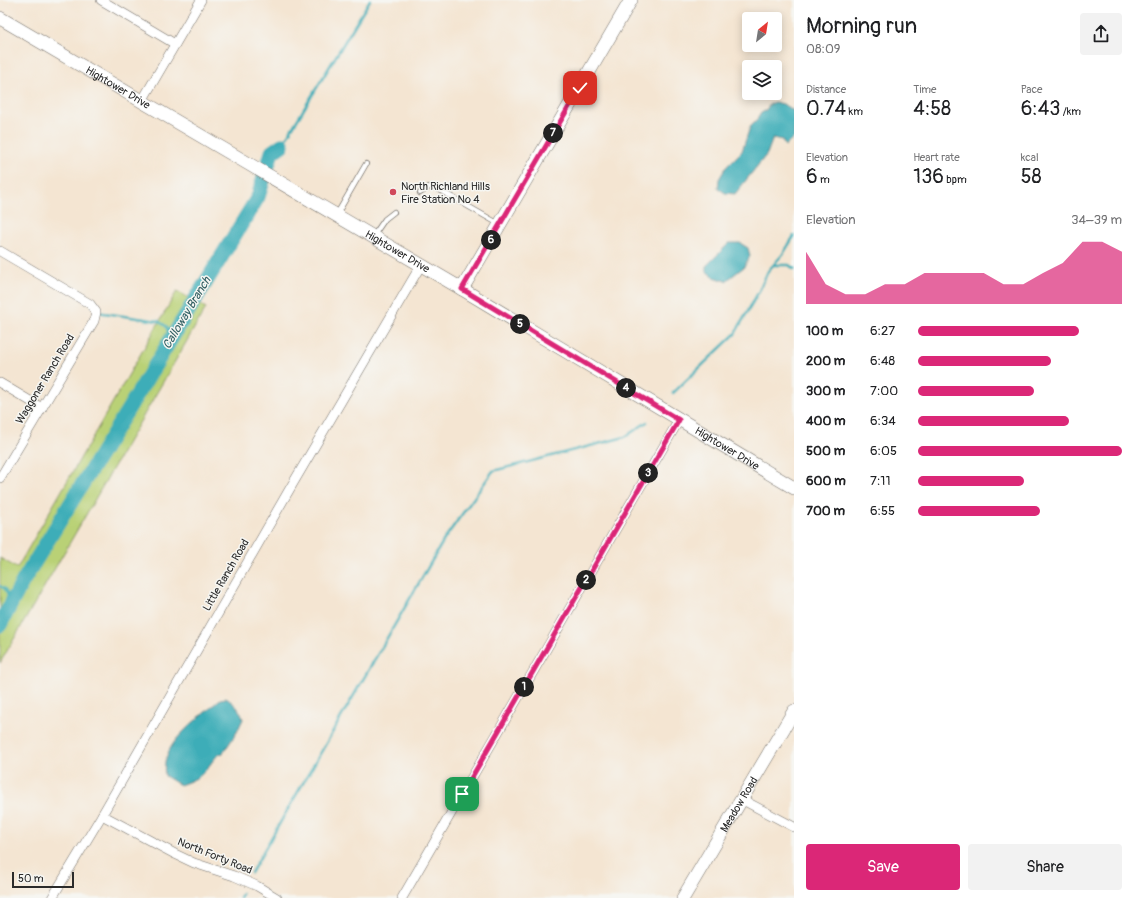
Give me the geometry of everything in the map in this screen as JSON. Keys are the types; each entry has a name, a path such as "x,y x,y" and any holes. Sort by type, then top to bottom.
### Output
{"street":[{"path":"101,0 175,44"},
{"path":"142,101 201,0"},
{"path":"462,289 631,0"},
{"name":"Hightower Drive","path":"0,18 462,289 794,488"},
{"name":"Waggoner Ranch Road","path":"0,251 90,304 96,312 94,321 0,478"},
{"name":"Little Ranch Road","path":"52,898 102,815 292,485 421,265"},
{"path":"0,383 42,408"},
{"path":"402,898 679,420"},
{"name":"Meadow Road","path":"683,898 794,711"},
{"path":"741,800 794,827"},
{"name":"North Forty Road","path":"102,815 175,854 194,863 234,876 257,886 277,898"}],"lane":[{"path":"336,215 366,164"},
{"path":"420,193 429,187 436,188 500,224"},
{"path":"373,237 385,219 394,212"}],"green space":[{"path":"177,291 206,308 0,663 0,558 17,568"}],"water":[{"path":"775,102 783,104 794,111 794,138 785,146 782,140 773,138 767,154 735,194 725,193 718,188 719,179 726,167 742,151 750,127 770,104"},
{"path":"729,243 740,243 748,248 750,256 744,267 726,281 714,277 706,271 706,266"},
{"path":"226,698 237,707 243,719 237,732 223,753 217,756 201,775 186,783 180,785 165,776 165,764 168,753 174,742 220,699"}],"waterway":[{"name":"Calloway Branch","path":"282,145 370,0"},
{"name":"Calloway Branch","path":"0,625 23,581 258,197 272,152 282,145"},
{"path":"673,393 735,334 759,291 768,271 783,254 794,236"},
{"path":"774,265 789,265 794,269"},
{"path":"97,312 158,321 166,326 169,334 159,359"},
{"path":"251,873 445,538 493,471 625,437 647,422"},
{"path":"0,586 5,589 11,603"},
{"path":"240,898 242,894"}],"place":[{"name":"North Richland Hills Fire Station No 4","path":"393,192"}],"route":[{"path":"462,794 679,420 462,289 580,88"}]}
